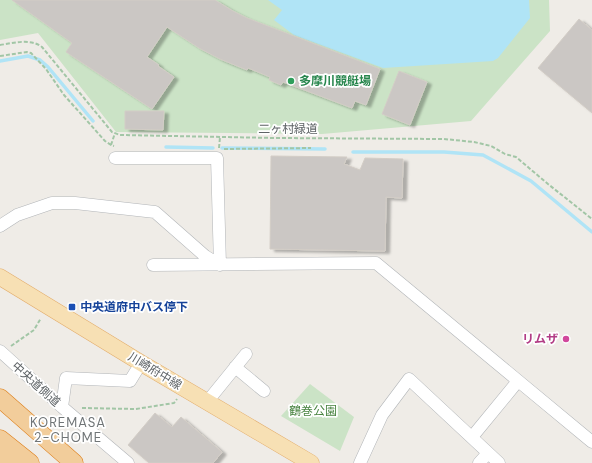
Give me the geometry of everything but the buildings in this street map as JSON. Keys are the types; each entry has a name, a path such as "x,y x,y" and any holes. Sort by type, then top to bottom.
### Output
{"highway":[{"path":"0,398 74,463"},
{"path":"0,413 61,463"},
{"path":"0,439 30,463"},
{"path":"0,456 9,463"}],"main road":[{"name":"川崎府中線","path":"0,277 141,363 311,463"}],"street":[{"path":"116,152 217,158 220,265"},
{"path":"0,226 17,215 52,203 75,203 155,212 205,256 220,265"},
{"path":"153,265 376,263 592,442"},
{"name":"中央道側道","path":"1,352 62,407 128,463"},
{"path":"207,402 246,354"},
{"path":"62,407 66,378 130,381 141,363"},
{"path":"235,367 264,391"},
{"path":"360,463 382,415 409,379 499,463"},
{"path":"472,437 518,381"},
{"path":"479,463 488,453"}],"path":[{"path":"0,45 28,42 37,43 42,47 112,132 115,133 111,145"},
{"path":"0,56 27,52 31,53 46,69 64,95 116,152"},
{"name":"二ヶ村緑道","path":"115,133 120,135 220,137 444,139 474,142 491,146 505,154 516,156 592,219"},
{"path":"219,149 311,148"},
{"path":"1,352 34,330 48,306"},
{"path":"62,407 136,409 174,403 186,389"}],"green space":[{"name":"多摩川競艇場","path":"0,0 549,0 550,31 471,121 322,134 116,132 38,33 0,40"},
{"name":"鶴巻公園","path":"310,384 354,417 340,451 281,416"}],"water":[{"path":"268,0 529,0 530,18 498,58 493,61 383,68 294,35 274,20 282,10"}],"waterway":[{"path":"0,61 28,56 40,60 48,67 93,121"},
{"path":"166,147 213,148"},
{"path":"222,148 325,149"},
{"path":"353,152 444,152 483,155 531,181 592,232"}],"place":[{"name":"多摩川競艇場","path":"291,81"},
{"name":"中央道府中バス停下","path":"72,307"},
{"name":"リムザ","path":"566,339"}],"district":[{"name":"KOREMASA 2-CHOME","path":"68,430"}]}
